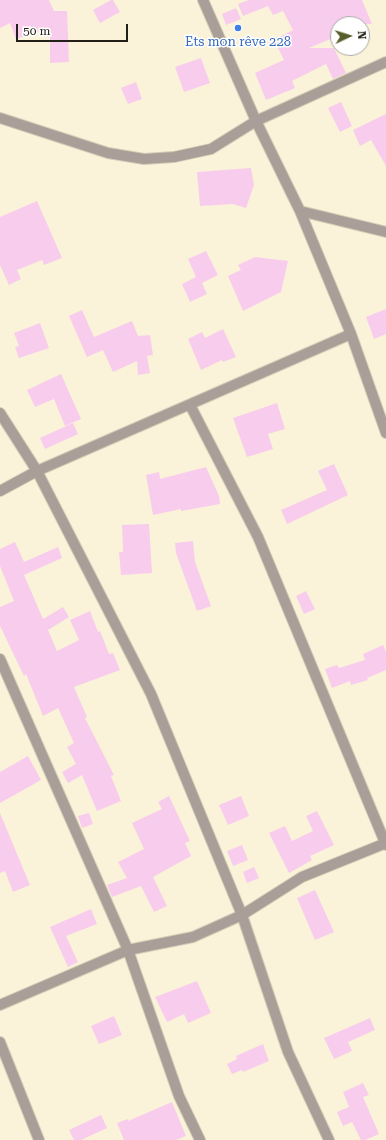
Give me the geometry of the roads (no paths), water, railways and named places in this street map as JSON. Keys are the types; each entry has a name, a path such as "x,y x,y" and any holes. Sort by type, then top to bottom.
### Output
{"street":[{"path":"203,0 256,121 300,212 351,334 386,433"},
{"path":"0,118 108,153 144,159 174,157 211,149 256,121 386,62"},
{"path":"300,212 386,232"},
{"path":"0,491 37,471 351,334"},
{"path":"0,1005 128,950 193,937 242,916 302,877 386,844 258,537 190,405"},
{"path":"0,413 37,471 150,694 242,916 288,1052 329,1140"},
{"path":"0,659 128,950 179,1096 200,1140"},
{"path":"0,1042 39,1140"}],"place":[{"name":"Ets mon rêve 228","path":"238,28"}]}
